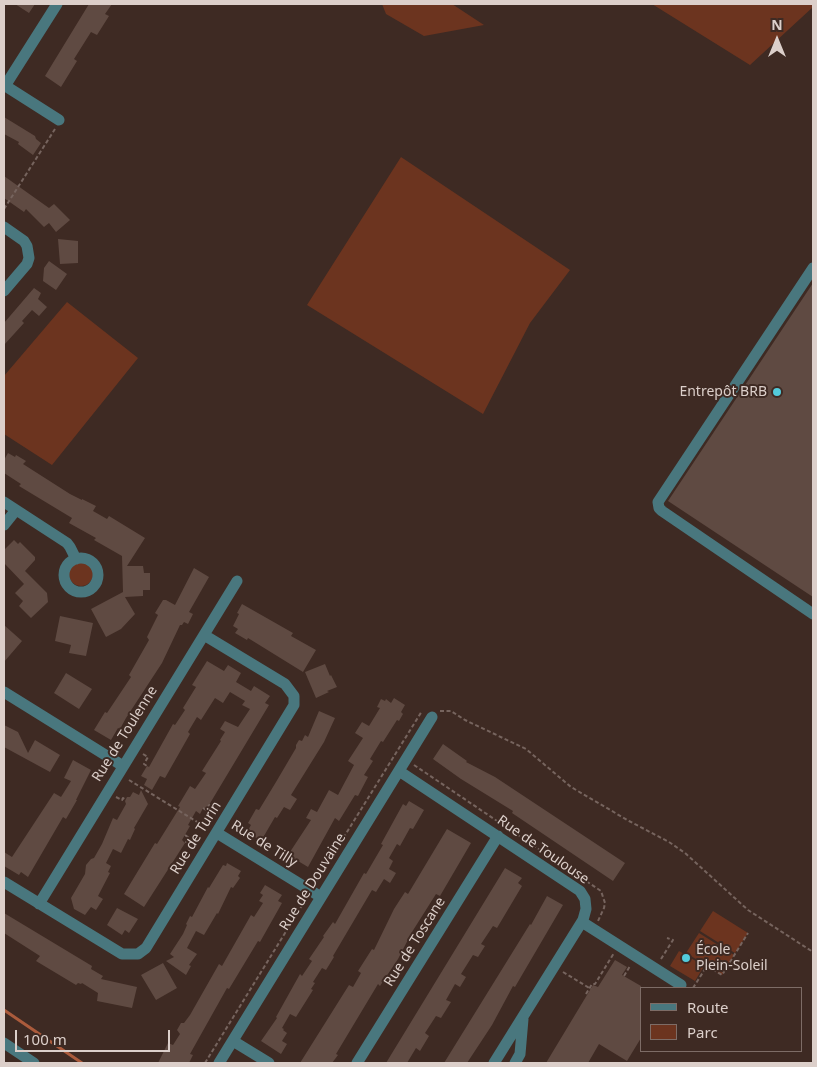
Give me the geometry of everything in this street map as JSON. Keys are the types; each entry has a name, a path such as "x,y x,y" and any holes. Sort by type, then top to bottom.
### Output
{"street":[{"path":"57,4 5,86 57,124"},
{"path":"4,227 24,241 29,258 27,264 4,291"},
{"path":"813,268 659,498 658,504 662,511 813,614"},
{"path":"4,502 67,543 76,559"},
{"path":"4,525 16,510"},
{"name":"Rue de Toulenne","path":"38,904 124,771 237,581"},
{"name":"Rue de Turin","path":"4,882 117,952 127,955 138,954 146,948 204,853 213,831 228,816 293,710 294,700 291,691 285,684 204,635"},
{"path":"4,692 124,771"},
{"name":"Rue de Douvaine","path":"219,1063 432,717"},
{"name":"Rue de Toulouse","path":"399,771 580,891 585,899 585,914 582,922 494,1063"},
{"name":"Rue de Tilly","path":"213,831 321,897"},
{"name":"Rue de Toscane","path":"357,1063 498,836"},
{"path":"582,922 650,964 654,969 681,984"},
{"path":"515,1063 520,1054 523,1017"},
{"path":"233,1041 269,1063"},
{"path":"4,1043 34,1063"}],"path":[{"path":"4,210 57,124"},
{"name":"Rue de Douvaine","path":"316,882 421,710"},
{"path":"432,717 438,711 450,710 465,720 526,749 571,786 629,821 669,842 748,910 813,952"},
{"path":"124,771 213,831"},
{"path":"203,808 206,810 210,804 228,816"},
{"path":"185,835 189,838 186,842 204,853"},
{"name":"Rue de Douvaine","path":"204,1063 306,899"},
{"path":"694,987 707,966 722,975 748,933"},
{"path":"654,969 672,940 668,938"},
{"path":"586,994 592,984 595,984 615,952"},
{"path":"624,976 632,962"},
{"path":"565,974 590,989"}],"green space":[{"path":"382,4 452,4 484,25 424,36 386,14"},
{"path":"652,4 813,4 813,7 750,65"},
{"path":"401,157 570,270 530,323 483,414 307,305"},
{"path":"67,302 138,358 52,465 4,434 4,376"},
{"path":"81,562 89,566 93,574 89,582 81,586 73,582 69,574 73,566"},
{"path":"713,911 748,933 735,953 700,931"},
{"path":"699,933 734,955 722,975 686,953"},
{"path":"679,951 704,966 695,981 670,966"}],"building":[{"path":"15,4 35,4 29,13"},
{"path":"89,4 112,4 105,14 109,16 97,35 91,32 74,59 77,61 61,87 45,76"},
{"path":"4,117 35,136 41,143 33,155 18,144 19,142 4,134"},
{"path":"4,176 49,208 54,204 70,220 56,232 49,223 44,227 26,209 24,212 4,198"},
{"path":"58,239 78,241 78,263 60,264"},
{"path":"49,261 67,274 56,290 43,281 44,268"},
{"name":"Entrepôt BRB","path":"813,283 813,597 668,501"},
{"path":"34,288 41,293 38,299 47,307 39,316 32,310 22,321 24,323 4,345 4,323"},
{"path":"8,453 26,461 23,464 70,494 96,506 93,511 107,519 109,516 145,538 127,566 143,566 144,573 150,573 150,590 143,590 143,596 125,597 135,614 121,629 106,637 91,609 123,592 122,556 94,540 96,538 69,523 72,518 19,486 21,484 4,473 4,460"},
{"path":"14,540 18,544 20,542 35,557 35,560 25,571 47,593 48,602 31,618 19,606 23,601 15,593 24,584 4,563 4,550"},
{"path":"194,568 209,577 189,612 193,614 188,624 184,622 180,625 162,663 111,740 94,730 131,677 129,675 149,640 147,637 158,615 155,613 163,600 175,605"},
{"path":"242,604 293,633 291,636 316,650 303,672 248,638 247,640 235,633 238,629 233,626"},
{"path":"60,616 93,623 86,656 69,653 71,645 55,641"},
{"path":"4,625 22,641 4,662"},
{"path":"207,661 224,671 228,665 241,673 236,682 251,691 254,686 270,696 265,703 269,705 206,810 203,808 200,814 196,811 182,840 185,843 144,907 124,894 155,843 157,844 180,807 178,806 190,786 195,789 206,773 202,771 221,741 225,732 220,729 225,721 238,727 250,709 242,705 245,701 230,692 223,703 215,698 201,720 197,717 188,732 190,734 165,778 160,776 152,790 144,785 147,779 141,776 147,766 149,767 173,724 175,725 185,710 183,708 196,687 192,685"},
{"path":"325,664 337,687 316,698 305,672"},
{"path":"66,673 92,689 79,709 54,693"},
{"path":"394,698 405,705 401,712 403,714 383,742 381,741 370,759 373,761 364,775 368,777 358,796 355,795 339,821 335,818 308,867 288,855 311,820 306,818 311,809 317,812 329,790 338,795 354,765 348,761 363,738 355,733 362,722 369,726 380,708 377,707 381,699 385,701 386,699 391,703"},
{"path":"319,711 335,718 324,742 291,795 297,799 290,810 284,807 277,818 275,817 261,841 247,832 251,825 248,823 256,809 259,810 299,740 302,741 305,735 308,737"},
{"path":"4,725 18,732 28,753 35,740 60,755 50,772 4,747"},
{"path":"443,744 466,762 495,777 625,863 613,881 512,813 513,811 461,779 433,759"},
{"path":"73,760 91,770 77,800 66,819 63,817 28,877 21,872 19,875 4,866 4,852 12,857 54,793 61,797 71,781 64,778"},
{"path":"141,790 148,804 134,828 130,840 128,839 121,853 113,849 106,863 111,866 108,872 110,873 98,896 103,899 96,910 91,907 85,915 74,909 71,898 85,874 86,865 94,858 102,844 113,818 117,820 126,804 127,797 130,797 133,792 139,795"},
{"path":"409,801 424,810 413,829 410,828 400,846 397,844 389,858 393,861 389,869 396,873 390,883 384,879 376,892 372,890 326,970 322,968 313,982 315,983 311,989 313,990 296,1017 290,1014 282,1028 287,1033 282,1041 287,1044 281,1054 261,1041 277,1018 300,974 302,976 312,961 309,959 323,936 333,922 335,924 364,873 366,874 403,804 406,806"},
{"path":"447,829 471,843 440,896 436,894 412,932 398,959 380,986 378,984 332,1063 300,1063 349,985 353,987 361,973 358,971 372,949 374,950 394,909 405,892 408,894"},
{"path":"227,863 241,871 238,876 240,878 233,888 231,887 218,914 204,935 196,931 187,948 197,954 189,965 191,966 186,975 166,961 174,957 170,954 183,934 190,916 192,917 208,887 223,865 226,866"},
{"path":"505,868 522,878 518,883 522,886 497,928 493,926 481,944 485,946 478,957 473,955 461,974 466,977 460,987 455,984 446,1000 451,1002 441,1018 436,1016 425,1033 429,1036 420,1051 416,1048 407,1063 386,1063"},
{"path":"265,885 282,895 278,901 282,903 260,942 258,941 229,989 227,988 190,1054 193,1055 189,1063 158,1063 168,1043 173,1045 180,1034 177,1030 181,1023 184,1023 190,1015 219,964 222,966 251,915 254,917 263,903 259,901 263,895 260,893"},
{"path":"547,896 563,905 515,987 513,986 492,1025 467,1063 444,1063 531,925"},
{"path":"117,908 138,919 129,933 125,930 122,935 107,925"},
{"path":"4,913 92,966 91,969 103,976 101,979 137,987 132,1008 97,1001 98,993 82,983 76,985 36,961 40,956 4,933"},
{"path":"615,960 627,967 622,975 641,986 640,1040 627,1061 599,1044 588,1063 546,1063 593,985 598,987"},
{"path":"163,963 177,988 156,1000 141,975"}],"waterway":[{"path":"4,1010 82,1063"}],"place":[{"name":"Entrepôt BRB","path":"777,392"},
{"name":"École Plein-Soleil","path":"686,958"}]}
